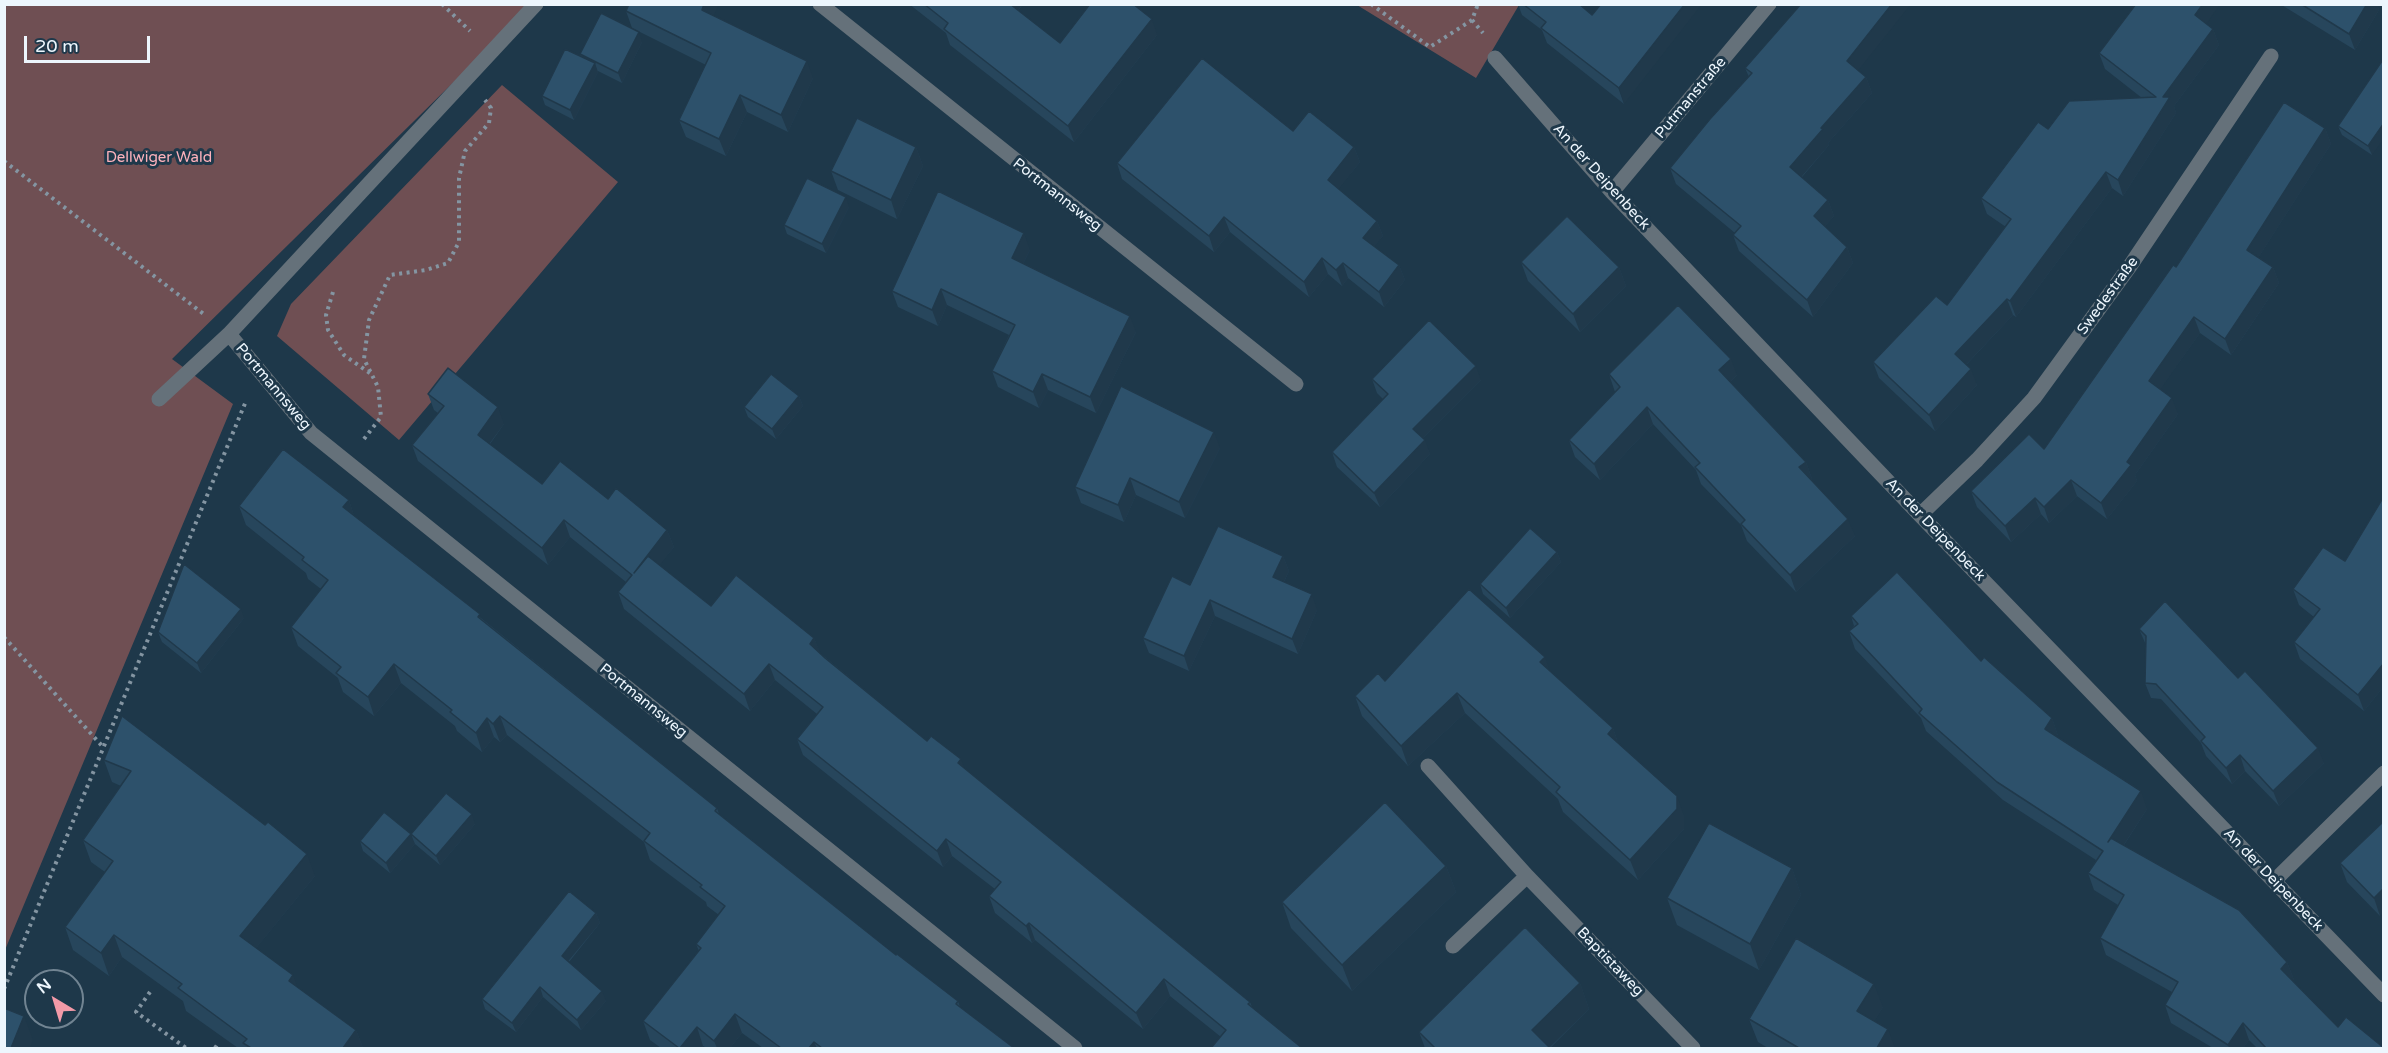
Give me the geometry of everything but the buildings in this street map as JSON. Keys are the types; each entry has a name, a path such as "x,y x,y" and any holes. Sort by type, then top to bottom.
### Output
{"street":[{"name":"Portmannsweg","path":"159,399 229,334 536,4"},
{"name":"Portmannsweg","path":"820,4 1296,384"},
{"name":"Putmanstraße","path":"1612,192 1768,4"},
{"name":"Swedestraße","path":"1920,515 1977,460 2034,398 2130,266 2271,56"},
{"name":"An der Deipenbeck","path":"1495,58 1612,192 1920,515 2384,995"},
{"name":"Portmannsweg","path":"229,334 311,433 1075,1048"},
{"name":"Baptistaweg","path":"1428,766 1527,876 1693,1048"},
{"path":"2274,881 2384,773"},
{"path":"1453,946 1527,876"}],"path":[{"path":"442,4 493,52"},
{"path":"1371,4 1430,46 1472,20 1478,4"},
{"path":"346,461 381,417 378,387 364,359 369,320 390,275 426,270 448,263 459,242 459,178 465,151 489,123 491,108 465,81"},
{"path":"4,161 229,334"},
{"path":"333,292 326,315 328,330 344,355 372,374"},
{"path":"4,988 211,491 242,409 261,373"},
{"path":"4,637 103,747"},
{"path":"150,992 136,1012 186,1048"}],"green space":[{"name":"Dellwiger Wald","path":"5,5 532,5 172,359 233,404 5,950"},
{"path":"1357,5 1519,5 1476,78"},
{"path":"502,85 618,182 399,440 277,336 291,304"}]}
